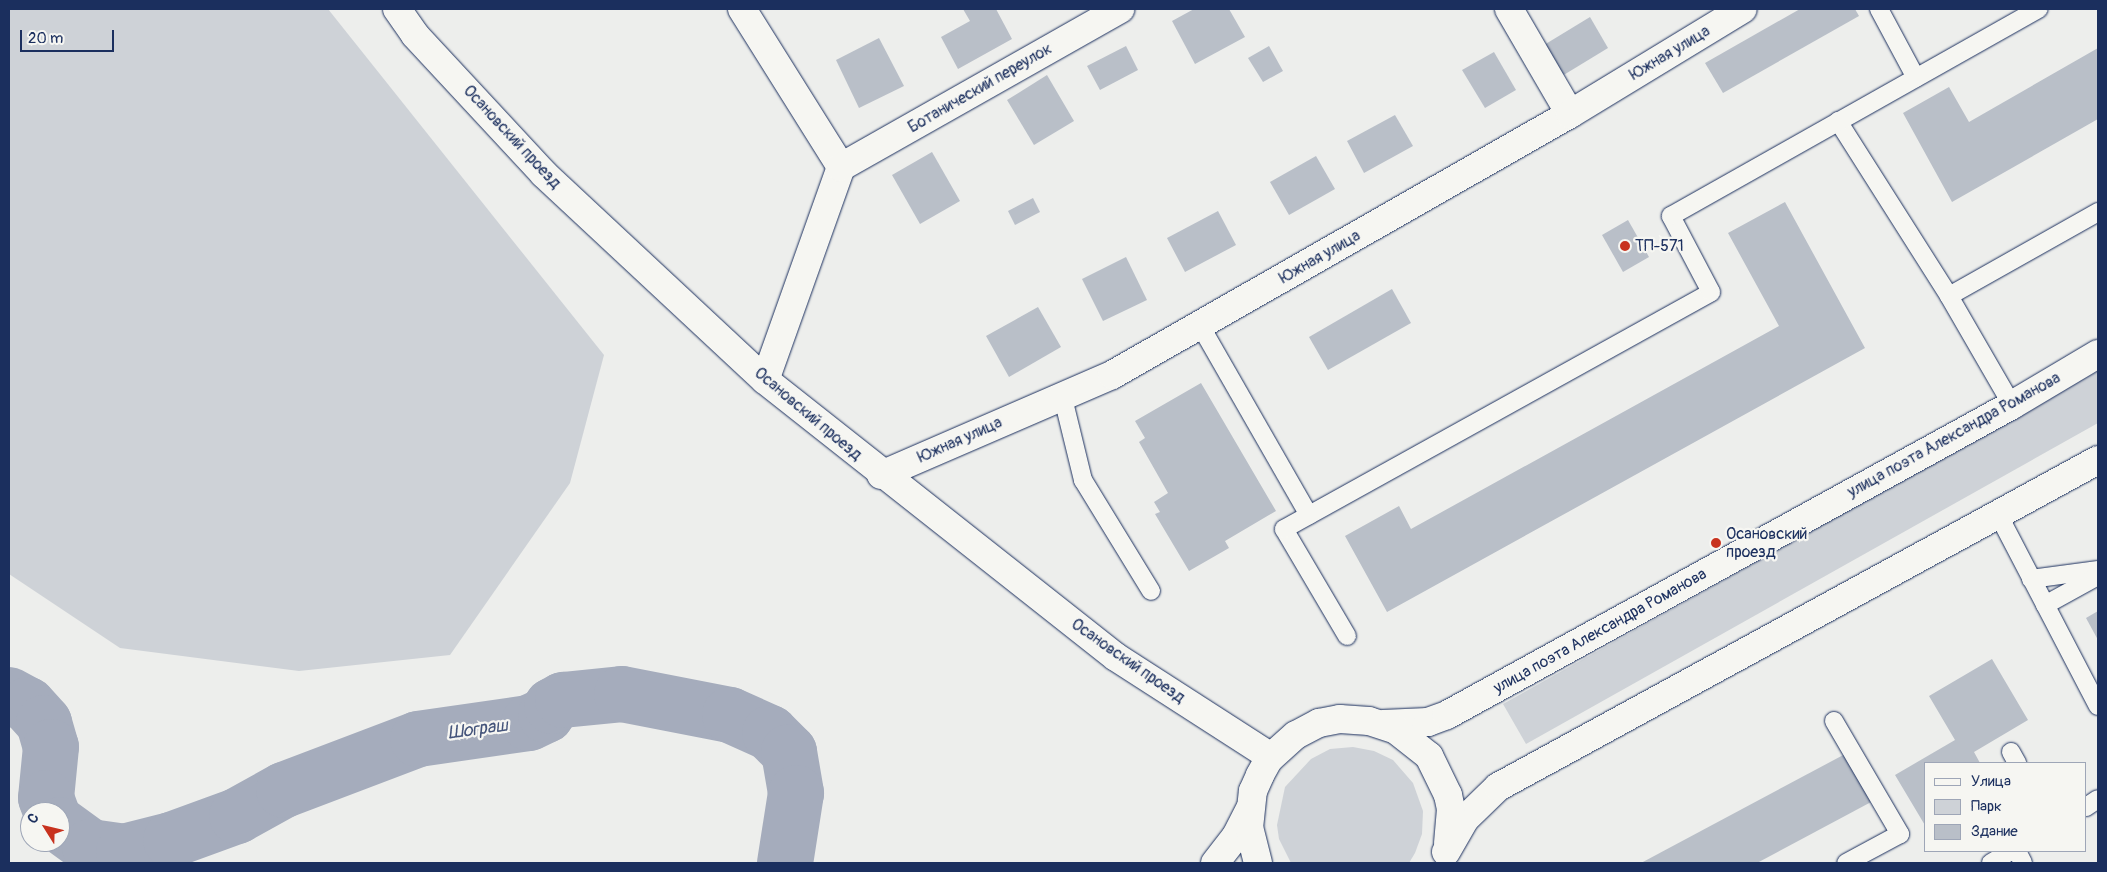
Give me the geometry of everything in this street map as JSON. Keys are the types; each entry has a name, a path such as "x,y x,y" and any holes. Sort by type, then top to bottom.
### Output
{"street":[{"name":"Осановский проезд","path":"397,9 415,35 544,174 765,380 882,475 1116,657 1271,757"},
{"path":"742,9 840,167 765,380"},
{"name":"Ботанический переулок","path":"840,167 1120,9"},
{"path":"1508,9 1570,114"},
{"name":"Южная улица","path":"882,475 1062,394 1112,375 1570,114 1743,9"},
{"name":"улица поэта Александра Романова","path":"1383,724 1428,722 1447,715 2012,406 2098,354"},
{"path":"1444,858 1465,819 1498,787 1999,516 2098,460"},
{"path":"1215,863 1236,836 1250,809 1260,775 1271,757 1296,735 1319,723 1355,719 1383,724 1419,746 1444,781 1451,809 1444,858"},
{"path":"1250,809 1249,828 1258,863"}],"lane":[{"path":"1879,9 1916,78"},
{"path":"1347,636 1284,529 1712,292 1671,216 2039,9"},
{"path":"1838,121 1949,296 2012,406"},
{"path":"1949,296 2098,212"},
{"path":"1200,325 1309,515"},
{"path":"1062,394 1083,480 1151,591"},
{"path":"1999,516 2098,706"},
{"path":"2031,579 2098,570"},
{"path":"2045,605 2098,576"},
{"path":"1834,721 1900,834 1846,863"},
{"path":"2087,806 2098,799"},
{"path":"1991,863 2009,852"},
{"path":"2018,852 2024,863"}],"green space":[{"path":"9,9 328,9 604,355 570,483 450,655 299,671 120,648 9,574"},
{"path":"2098,371 2098,423 1526,744 1503,704"},
{"path":"1353,747 1374,751 1393,760 1413,783 1423,811 1422,834 1415,853 1409,863 1291,863 1279,839 1277,825 1285,787 1311,759 1330,749"}],"building":[{"path":"963,9 996,9 1012,39 958,69 941,37 970,21"},
{"path":"1194,9 1229,9 1245,37 1195,64 1172,21"},
{"path":"1800,9 1855,9 1859,16 1723,93 1705,63"},
{"path":"1590,17 1608,48 1562,76 1544,45"},
{"path":"879,38 904,86 859,108 836,60"},
{"path":"1126,46 1138,70 1100,90 1087,66"},
{"path":"1269,46 1283,71 1263,82 1248,58"},
{"path":"2098,48 2098,119 1952,202 1903,113 1949,87 1969,122"},
{"path":"1494,52 1516,90 1485,108 1462,70"},
{"path":"1047,75 1074,121 1034,145 1007,100"},
{"path":"1395,115 1413,146 1364,173 1347,141"},
{"path":"932,152 960,201 920,224 892,175"},
{"path":"1316,156 1335,189 1289,215 1270,182"},
{"path":"1033,198 1040,212 1015,225 1008,211"},
{"path":"1785,202 1865,348 1387,612 1345,536 1399,506 1411,529 1779,326 1728,233"},
{"path":"1218,211 1236,245 1185,272 1167,238"},
{"name":"ТП-571","path":"1628,220 1649,257 1623,272 1602,235"},
{"path":"1126,257 1147,300 1103,321 1082,279"},
{"path":"1392,289 1411,323 1328,370 1309,337"},
{"path":"1038,307 1061,347 1009,377 986,336"},
{"path":"1201,383 1276,511 1225,541 1229,548 1189,571 1155,514 1160,512 1154,502 1168,493 1139,442 1145,438 1135,421"},
{"path":"2098,611 2098,640 2086,618"},
{"path":"1992,659 2028,720 1974,752 1979,762 1924,762 1924,824 1895,775 1955,740 1929,696"},
{"path":"1847,753 1873,801 1757,863 1641,863"}],"waterway":[{"name":"Шограш","path":"70,832 90,847 124,852 171,840 237,816 284,790 418,739 529,723 546,715 552,706 563,700 622,694 730,715 770,733 789,752 796,793 785,863"},
{"name":"Шограш","path":"9,695 28,705 44,723 51,747 46,798 47,802"}],"place":[{"name":"ТП-571","path":"1625,246"},
{"name":"Осановский проезд","path":"1716,543"}]}
